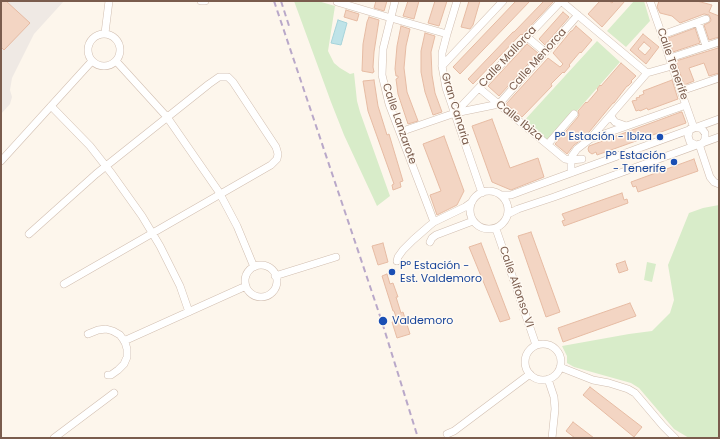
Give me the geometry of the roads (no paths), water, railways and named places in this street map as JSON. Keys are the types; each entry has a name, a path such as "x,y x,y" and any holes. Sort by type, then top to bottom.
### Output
{"street":[{"path":"105,34 109,1"},
{"path":"337,1 447,34"},
{"name":"Calle Lanzarote","path":"395,1 383,49 382,75 389,104 434,222"},
{"name":"Gran Canaria","path":"457,1 442,53 442,66 446,88 482,193"},
{"path":"442,66 503,1"},
{"path":"561,1 647,74"},
{"name":"Calle Mallorca","path":"455,113 561,1"},
{"name":"Calle Tenerife","path":"650,1 694,128"},
{"name":"Calle Menorca","path":"499,104 578,15"},
{"path":"662,35 706,19"},
{"path":"698,22 706,46"},
{"path":"99,34 115,37 120,46 119,56 116,61 107,66 97,65 89,57 88,46 90,41 99,34"},
{"path":"527,37 546,52"},
{"path":"670,58 719,42"},
{"path":"1,161 92,61"},
{"path":"116,61 167,117 220,194 237,226 254,267"},
{"path":"571,173 572,156 577,149 590,139 647,74 672,66"},
{"path":"29,234 106,166 209,84 219,77 228,77 233,82 276,147 278,154 277,160 271,165 64,284"},
{"path":"681,92 719,78"},
{"name":"Calle Ibiza","path":"479,88 565,159 571,160"},
{"path":"400,132 455,113 499,104"},
{"path":"590,139 686,105"},
{"path":"51,106 90,146 142,216 160,246 180,286 189,312"},
{"path":"548,144 574,114"},
{"path":"611,115 615,122 626,126"},
{"path":"500,195 511,195 719,119"},
{"path":"694,128 702,129 705,133 705,139 699,144 693,143 688,136 694,128"},
{"path":"508,214 518,209 719,137"},
{"path":"582,159 581,152 584,144"},
{"path":"699,144 710,177 714,182 719,184"},
{"path":"571,160 582,159 591,165"},
{"path":"398,261 399,255 413,240 434,222 465,207 482,193 488,191 495,192 507,203 508,214 504,223 490,230 483,229 478,226 471,217 470,212 472,202"},
{"path":"430,242 436,235 473,221"},
{"name":"Calle Alfonso VI","path":"496,228 536,345"},
{"path":"276,276 336,257"},
{"path":"262,265 267,267 272,270 276,276 276,284 274,289 266,296 261,297 251,294 246,286 245,281 248,271 254,267 262,265"},
{"path":"124,341 246,286"},
{"path":"88,334 106,329 120,335 124,341 127,349 127,357 124,364 111,375 108,375"},
{"path":"546,344 555,348 558,352 561,362 560,367 554,376 548,379 538,379 530,374 527,369 525,364 526,358 531,348 536,345 546,344"},
{"path":"560,367 593,380 610,383 636,393 674,438"},
{"path":"447,434 454,431 530,374"},
{"path":"548,379 554,397 555,409 552,438"},
{"path":"54,438 114,393"}],"water":[{"path":"338,20 347,23 341,45 331,43"}],"railway":[{"path":"274,1 381,319 418,438"},
{"path":"281,1 290,29"}],"place":[{"name":"Pº Estación - Ibiza","path":"660,137"},
{"name":"Pº Estación - Tenerife","path":"674,162"},
{"name":"Pº Estación - Est. Valdemoro","path":"392,272"},
{"name":"Valdemoro","path":"383,321"}]}
